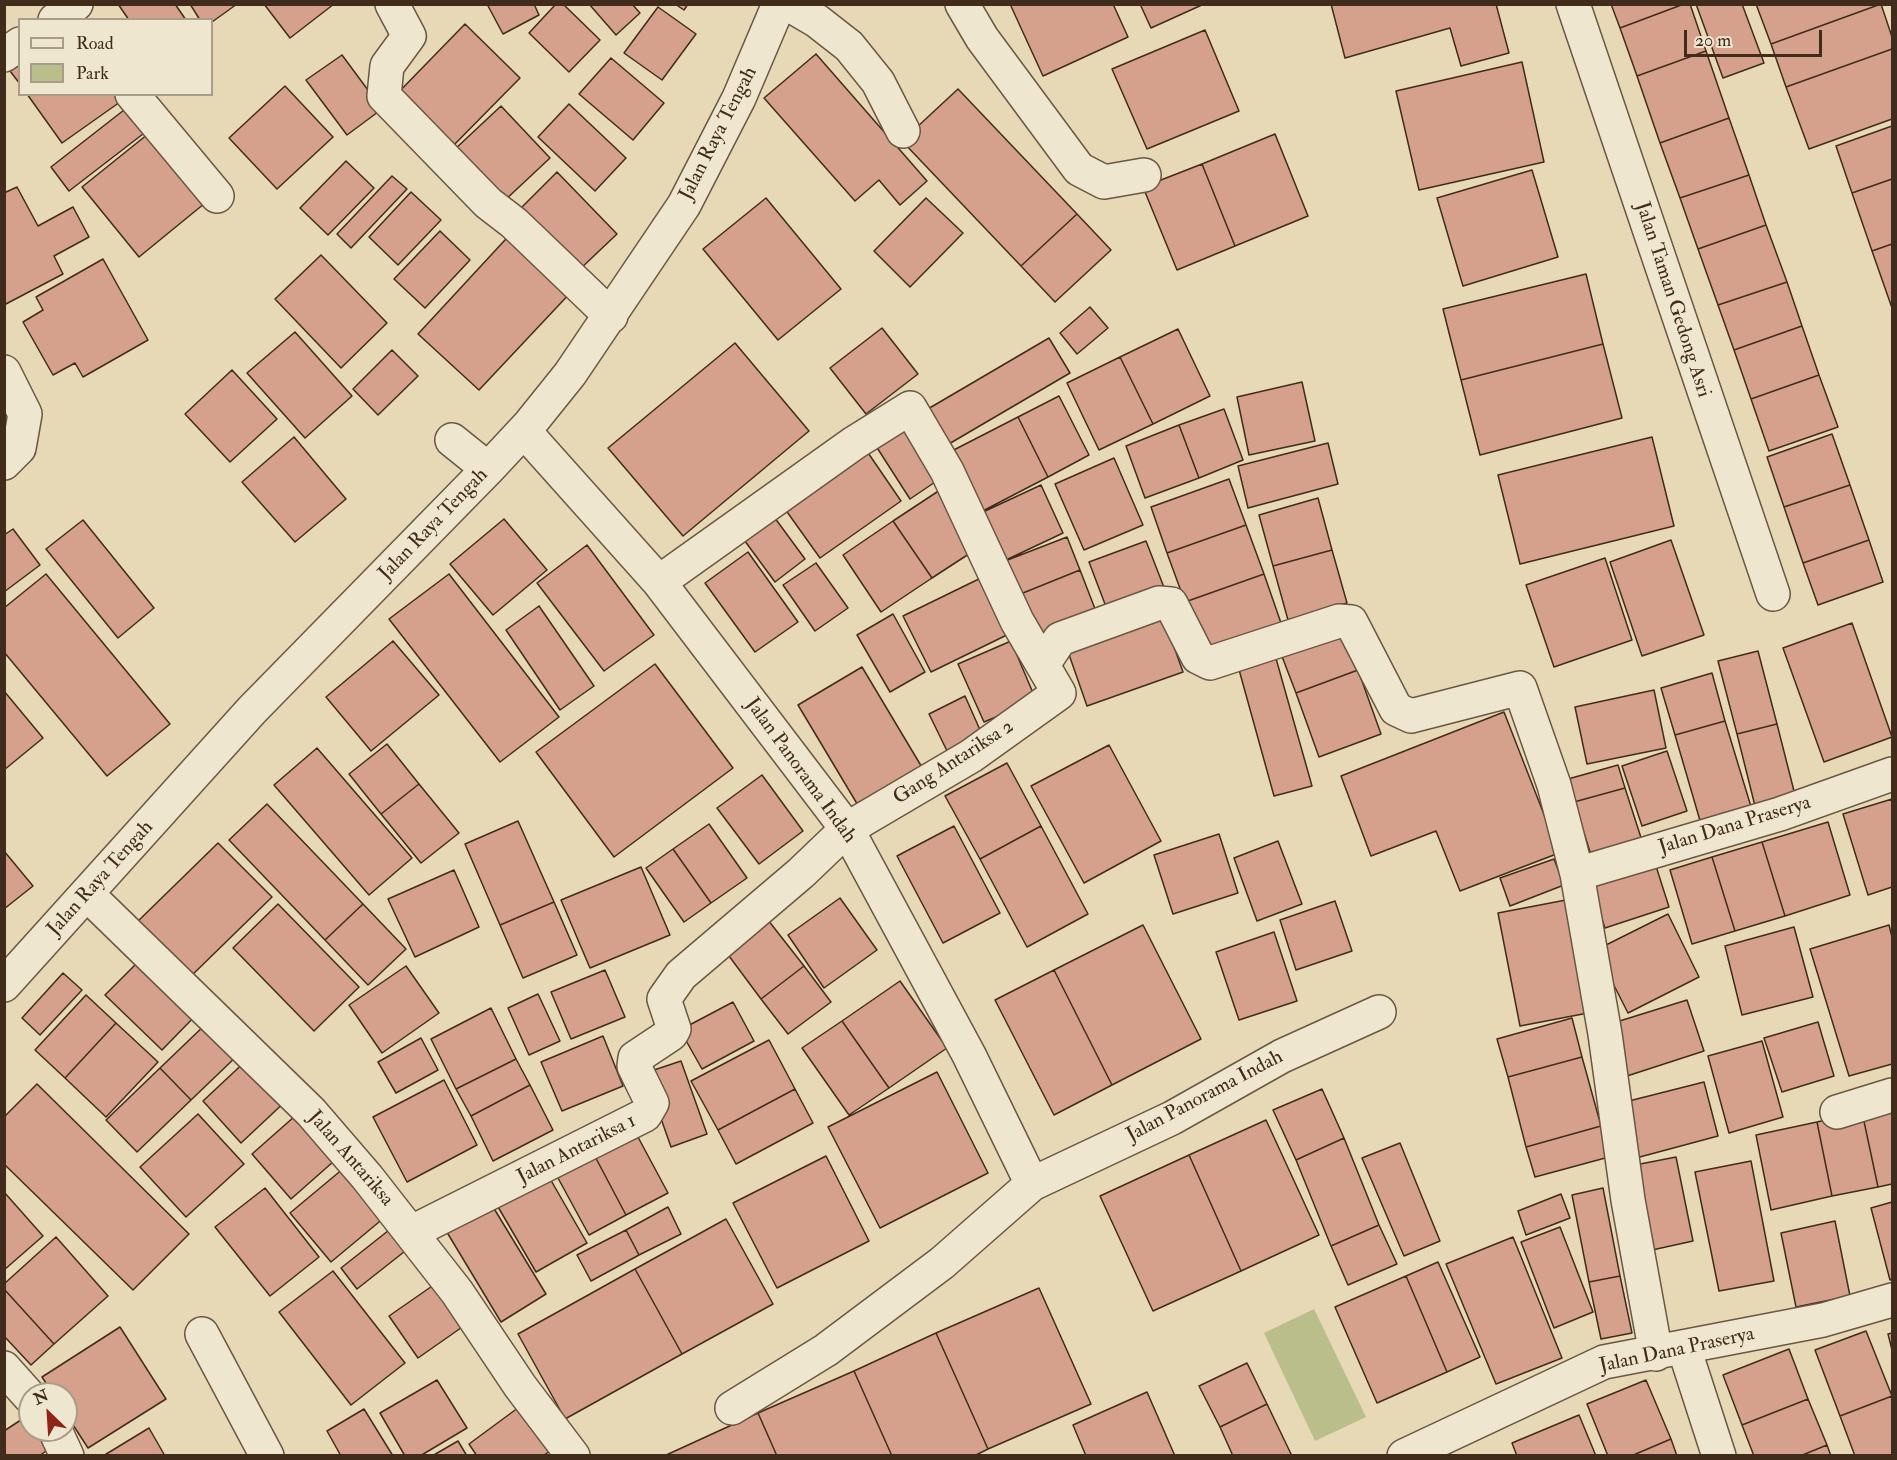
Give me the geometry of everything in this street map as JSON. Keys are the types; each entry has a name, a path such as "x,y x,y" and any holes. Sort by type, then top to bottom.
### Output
{"street":[{"path":"392,4 410,36 387,66 384,96 488,203 514,223 611,316"},
{"name":"Jalan Raya Tengah","path":"4,984 88,895 252,710 524,431 570,374 684,205 739,98 779,4"},
{"path":"788,4 817,21 849,46 878,82 903,131"},
{"path":"962,4 982,38 1079,168 1104,182 1144,175"},
{"name":"Jalan Taman Gedong Asri","path":"1574,4 1773,594"},
{"path":"4,55 18,45"},
{"path":"134,96 217,196"},
{"path":"4,372 25,414 19,448 4,463"},
{"path":"659,582 854,443 910,408 947,471 1017,621 1040,660 1048,657 1060,639 1159,603 1171,604 1198,657 1210,663 1339,621 1351,622 1396,709 1411,716 1520,688 1554,785 1577,874 1605,1034 1628,1200 1670,1351 1719,1455"},
{"name":"Jalan Panorama Indah","path":"524,431 659,582 847,830 969,1055 1032,1184"},
{"path":"452,440 488,469"},
{"name":"Gang Antariksa 2","path":"847,830 971,756 1059,693 1040,660"},
{"name":"Jalan Dana Praserya","path":"1577,874 1780,814 1893,774"},
{"name":"Jalan Antariksa 1","path":"412,1232 645,1115 652,1104 634,1066 635,1058 671,1034 674,1029 664,999 667,991 681,975 801,873 847,830"},
{"name":"Jalan Antariksa","path":"88,895 311,1112 412,1232 573,1455"},
{"name":"Jalan Panorama Indah","path":"732,1407 826,1350 942,1263 1032,1184 1172,1118 1282,1056 1379,1012"},
{"path":"1837,1112 1893,1095"},
{"name":"Jalan Dana Praserya","path":"1404,1455 1604,1362 1823,1320 1893,1300"},
{"path":"202,1334 267,1455"},
{"path":"4,1368 18,1384"}],"green space":[{"path":"1314,1309 1366,1417 1315,1441 1264,1333"}],"building":[{"path":"118,4 175,4 185,18 128,18"},
{"path":"190,4 237,4 213,21 213,18 199,18"},
{"path":"264,4 334,4 290,38"},
{"path":"487,4 534,4 539,15 503,34"},
{"path":"556,4 563,4 600,40 569,72 529,33"},
{"path":"589,4 632,4 640,13 616,35"},
{"path":"675,4 688,4 684,10"},
{"path":"1010,4 1113,4 1128,37 1043,76"},
{"path":"1140,4 1204,4 1151,28"},
{"path":"1331,4 1496,4 1509,53 1461,66 1450,28 1345,58"},
{"path":"1611,4 1684,4 1620,28"},
{"path":"1684,4 1690,4 1706,51 1637,76 1620,28"},
{"path":"1696,4 1742,4 1764,63 1723,78"},
{"path":"1756,4 1881,4 1771,44"},
{"path":"1881,4 1892,37 1892,49 1786,87 1771,44"},
{"path":"658,7 696,34 662,80 624,53"},
{"path":"465,24 520,78 447,152 392,99"},
{"path":"1205,30 1239,111 1147,149 1112,69"},
{"path":"1892,49 1892,119 1809,149 1786,87"},
{"path":"1706,51 1729,118 1660,143 1637,76"},
{"path":"816,54 927,181 900,205 879,180 855,201 764,98"},
{"path":"342,55 382,109 347,135 306,80"},
{"path":"611,58 664,103 633,140 579,94"},
{"path":"1522,62 1544,162 1419,190 1396,91"},
{"path":"18,65 18,81 10,71"},
{"path":"285,86 333,137 277,189 229,138"},
{"path":"958,89 1077,214 1021,266 902,141"},
{"path":"28,96 116,96 120,102 62,143"},
{"path":"133,103 152,127 69,191 51,167"},
{"path":"569,104 626,158 595,191 538,137"},
{"path":"501,106 550,158 503,202 454,150"},
{"path":"1729,118 1749,175 1680,198 1660,143"},
{"path":"1892,126 1892,179 1852,193 1836,146"},
{"path":"153,130 210,199 139,257 82,187"},
{"path":"1275,134 1308,216 1235,246 1202,164"},
{"path":"346,161 374,188 328,235 300,208"},
{"path":"1202,164 1235,246 1177,270 1143,187"},
{"path":"1532,170 1558,257 1463,286 1437,198"},
{"path":"557,172 617,234 578,271 519,210"},
{"path":"1749,175 1766,225 1698,249 1680,198"},
{"path":"392,176 407,189 351,248 337,234"},
{"path":"1892,179 1892,244 1872,251 1852,193"},
{"path":"17,187 38,226 73,207 89,237 54,256 63,274 4,305 4,193"},
{"path":"411,192 441,220 398,265 369,237"},
{"path":"766,198 841,289 778,340 703,249"},
{"path":"926,198 963,233 910,287 874,251"},
{"path":"1077,214 1111,250 1055,302 1021,266"},
{"path":"1766,225 1787,282 1718,305 1698,249"},
{"path":"517,227 573,290 479,390 418,334"},
{"path":"440,231 470,260 425,308 394,279"},
{"path":"1892,244 1892,308 1872,251"},
{"path":"321,255 387,323 341,368 275,299"},
{"path":"103,259 148,340 83,377 75,363 53,375 23,322 43,310 36,297"},
{"path":"1586,274 1603,344 1461,380 1443,309"},
{"path":"1787,282 1802,326 1734,350 1718,305"},
{"path":"1090,307 1108,328 1077,354 1060,333"},
{"path":"1802,326 1819,375 1751,399 1734,350"},
{"path":"882,328 918,374 866,414 830,368"},
{"path":"1178,329 1210,396 1153,424 1120,357"},
{"path":"295,332 352,396 305,438 247,373"},
{"path":"1049,338 1070,373 942,448 921,413"},
{"path":"735,343 809,431 683,536 608,448"},
{"path":"1603,344 1622,418 1480,455 1461,380"},
{"path":"392,350 418,376 378,415 353,389"},
{"path":"1120,357 1153,424 1099,450 1067,383"},
{"path":"232,370 277,419 230,462 185,414"},
{"path":"1819,375 1838,427 1769,451 1751,399"},
{"path":"1302,382 1315,441 1249,455 1237,397"},
{"path":"1059,396 1089,455 1048,477 1018,417"},
{"path":"1224,409 1243,460 1199,478 1179,425"},
{"path":"1018,417 1048,477 975,515 944,455"},
{"path":"908,420 944,476 910,499 874,443"},
{"path":"1179,425 1199,478 1145,498 1126,446"},
{"path":"1832,434 1850,485 1784,507 1767,457"},
{"path":"294,437 346,499 295,542 242,482"},
{"path":"1652,437 1674,526 1520,564 1498,475"},
{"path":"1328,443 1338,484 1248,508 1238,466"},
{"path":"862,444 901,501 820,558 780,502"},
{"path":"1114,458 1143,525 1084,550 1055,484"},
{"path":"1229,479 1246,525 1167,553 1151,507"},
{"path":"1041,485 1063,533 1006,560 983,512"},
{"path":"1850,485 1869,540 1803,563 1784,507"},
{"path":"940,490 978,548 932,578 893,521"},
{"path":"1318,498 1332,550 1273,566 1259,515"},
{"path":"769,510 805,559 775,582 739,533"},
{"path":"504,519 547,570 493,615 450,564"},
{"path":"83,520 154,608 118,638 46,549"},
{"path":"893,521 932,578 881,612 843,555"},
{"path":"1246,525 1264,574 1185,602 1167,553"},
{"path":"13,529 40,565 4,592 4,535"},
{"path":"1067,537 1080,570 1018,595 1005,561"},
{"path":"1671,540 1704,635 1642,656 1610,562"},
{"path":"1869,540 1883,582 1818,605 1803,563"},
{"path":"1146,541 1165,590 1108,612 1089,562"},
{"path":"587,545 654,635 604,671 537,583"},
{"path":"1332,550 1347,603 1288,620 1273,566"},
{"path":"748,552 798,622 755,652 705,583"},
{"path":"1605,558 1632,640 1554,667 1526,585"},
{"path":"816,563 848,608 815,631 783,585"},
{"path":"1080,570 1097,614 1035,637 1018,595"},
{"path":"46,574 170,724 107,776 4,652 4,608"},
{"path":"449,574 559,717 500,762 389,619"},
{"path":"1264,574 1281,623 1203,651 1185,602"},
{"path":"987,575 1015,631 931,672 903,616"},
{"path":"539,606 594,686 560,710 506,630"},
{"path":"1162,613 1183,672 1087,706 1066,646"},
{"path":"893,614 925,672 890,692 857,635"},
{"path":"1341,623 1358,670 1296,693 1278,646"},
{"path":"1852,623 1892,737 1824,762 1783,648"},
{"path":"393,641 439,695 371,751 326,697"},
{"path":"1011,641 1036,700 984,722 958,664"},
{"path":"1758,651 1777,724 1737,734 1718,661"},
{"path":"1275,655 1312,786 1274,796 1238,666"},
{"path":"655,664 733,768 614,857 536,752"},
{"path":"862,667 926,774 862,812 798,705"},
{"path":"1358,670 1381,734 1319,757 1296,693"},
{"path":"1712,673 1725,721 1675,735 1661,688"},
{"path":"1654,690 1666,748 1587,764 1575,707"},
{"path":"4,691 43,738 4,770"},
{"path":"965,696 984,739 949,755 929,714"},
{"path":"1504,712 1559,853 1460,891 1436,831 1371,856 1341,776"},
{"path":"1725,721 1752,810 1701,824 1675,735"},
{"path":"1777,724 1795,795 1755,806 1737,734"},
{"path":"387,744 419,784 381,814 349,774"},
{"path":"1109,745 1161,841 1084,883 1031,786"},
{"path":"317,748 412,858 369,895 274,785"},
{"path":"1667,751 1687,811 1642,826 1622,766"},
{"path":"1007,763 1041,826 980,859 945,796"},
{"path":"1618,765 1625,788 1574,802 1568,779"},
{"path":"762,775 803,831 759,864 717,808"},
{"path":"419,784 459,833 421,863 381,814"},
{"path":"1625,788 1644,847 1593,861 1574,802"},
{"path":"1892,799 1892,887 1868,895 1843,814"},
{"path":"267,804 363,904 325,940 229,840"},
{"path":"518,821 554,902 500,925 465,844"},
{"path":"1828,822 1850,895 1785,916 1762,842"},
{"path":"709,824 747,878 711,903 673,849"},
{"path":"954,826 1000,913 943,943 897,856"},
{"path":"1041,826 1088,914 1027,947 980,859"},
{"path":"1219,834 1238,893 1173,914 1154,855"},
{"path":"1278,841 1302,904 1257,921 1234,858"},
{"path":"1762,842 1785,916 1735,931 1712,857"},
{"path":"218,843 272,897 186,981 133,926"},
{"path":"673,849 711,903 684,922 646,868"},
{"path":"4,851 33,886 4,909"},
{"path":"1712,857 1735,931 1692,944 1670,870"},
{"path":"1554,859 1564,885 1510,906 1500,878"},
{"path":"1655,863 1669,907 1605,928 1590,883"},
{"path":"641,867 670,935 590,968 561,900"},
{"path":"454,870 479,927 415,957 388,899"},
{"path":"840,898 877,950 824,988 788,935"},
{"path":"1566,900 1588,1013 1520,1026 1498,913"},
{"path":"1335,901 1352,951 1296,970 1280,920"},
{"path":"554,902 577,955 523,978 500,925"},
{"path":"278,904 359,987 314,1031 233,948"},
{"path":"363,904 406,949 368,985 325,940"},
{"path":"1668,914 1699,977 1628,1013 1596,950"},
{"path":"768,920 804,966 761,999 726,952"},
{"path":"1143,925 1201,1039 1112,1085 1054,970"},
{"path":"1889,925 1892,937 1892,1064 1849,1076 1810,949"},
{"path":"1794,927 1813,997 1742,1015 1725,946"},
{"path":"1274,932 1297,1001 1239,1020 1216,952"},
{"path":"143,957 199,1012 162,1050 105,995"},
{"path":"406,966 439,1013 382,1053 349,1005"},
{"path":"804,966 831,1002 788,1034 761,999"},
{"path":"605,970 625,1017 571,1039 551,992"},
{"path":"1054,970 1112,1085 1054,1115 995,1000"},
{"path":"63,973 82,990 40,1035 22,1018"},
{"path":"900,981 947,1048 889,1088 842,1021"},
{"path":"538,994 560,1041 529,1055 508,1008"},
{"path":"86,995 116,1023 65,1078 35,1050"},
{"path":"1687,1000 1704,1051 1627,1076 1610,1024"},
{"path":"733,1002 754,1041 702,1069 680,1030"},
{"path":"491,1008 516,1059 456,1089 431,1039"},
{"path":"1572,1018 1582,1057 1508,1077 1497,1039"},
{"path":"209,1021 240,1053 191,1100 160,1068"},
{"path":"842,1021 889,1088 849,1115 802,1048"},
{"path":"1818,1022 1834,1076 1782,1092 1764,1038"},
{"path":"116,1023 158,1062 106,1117 65,1078"},
{"path":"603,1036 623,1086 562,1111 541,1062"},
{"path":"421,1038 438,1070 396,1093 378,1062"},
{"path":"769,1040 795,1089 718,1130 691,1081"},
{"path":"1762,1041 1783,1117 1729,1133 1708,1056"},
{"path":"250,1057 288,1099 241,1143 203,1101"},
{"path":"1582,1057 1601,1126 1526,1147 1508,1077"},
{"path":"516,1059 530,1085 471,1116 456,1089"},
{"path":"681,1061 707,1134 671,1147 645,1073"},
{"path":"160,1068 191,1100 137,1152 106,1120"},
{"path":"937,1072 988,1173 880,1228 828,1127"},
{"path":"444,1080 477,1145 407,1182 373,1117"},
{"path":"1704,1082 1718,1136 1636,1158 1621,1103"},
{"path":"37,1084 189,1234 133,1290 4,1164 4,1117"},
{"path":"530,1085 553,1130 493,1161 471,1116"},
{"path":"795,1089 813,1123 736,1164 718,1130"},
{"path":"1322,1089 1344,1138 1296,1160 1273,1110"},
{"path":"1892,1106 1892,1184 1878,1187 1862,1112"},
{"path":"303,1109 342,1154 291,1199 252,1154"},
{"path":"1862,1112 1878,1187 1832,1196 1817,1122"},
{"path":"198,1114 244,1164 186,1217 140,1167"},
{"path":"1266,1120 1319,1235 1241,1271 1189,1155"},
{"path":"1817,1122 1832,1196 1771,1210 1756,1135"},
{"path":"631,1124 668,1193 626,1215 590,1147"},
{"path":"1601,1126 1609,1157 1535,1177 1526,1147"},
{"path":"1344,1138 1379,1225 1331,1246 1296,1160"},
{"path":"1400,1143 1440,1241 1404,1256 1362,1158"},
{"path":"590,1147 626,1215 589,1235 552,1167"},
{"path":"1189,1155 1241,1271 1153,1311 1100,1196"},
{"path":"826,1156 869,1241 777,1288 733,1203"},
{"path":"1676,1157 1693,1241 1643,1252 1625,1167"},
{"path":"1751,1161 1774,1281 1719,1291 1695,1172"},
{"path":"350,1163 391,1212 331,1262 290,1213"},
{"path":"545,1170 587,1243 536,1272 494,1200"},
{"path":"265,1188 319,1257 270,1296 215,1227"},
{"path":"1603,1188 1620,1276 1589,1282 1572,1195"},
{"path":"4,1192 43,1236 4,1270"},
{"path":"1561,1194 1570,1218 1526,1235 1518,1211"},
{"path":"487,1197 546,1294 501,1322 442,1224"},
{"path":"1892,1202 1892,1279 1890,1280 1871,1208"},
{"path":"668,1207 681,1234 639,1255 626,1230"},
{"path":"726,1219 773,1304 682,1354 635,1269"},
{"path":"1835,1221 1850,1296 1796,1307 1781,1233"},
{"path":"398,1223 414,1244 357,1289 341,1268"},
{"path":"1379,1225 1397,1264 1348,1285 1331,1246"},
{"path":"1560,1227 1593,1312 1554,1328 1521,1242"},
{"path":"626,1230 639,1255 591,1281 577,1255"},
{"path":"56,1237 108,1296 54,1344 4,1289 4,1284"},
{"path":"1513,1237 1562,1358 1496,1384 1446,1264"},
{"path":"1438,1262 1480,1357 1447,1372 1406,1276"},
{"path":"635,1269 682,1354 565,1419 518,1334"},
{"path":"333,1271 405,1363 351,1405 279,1312"},
{"path":"1406,1276 1447,1372 1377,1403 1335,1307"},
{"path":"1620,1276 1632,1333 1601,1339 1589,1282"},
{"path":"438,1282 468,1323 418,1358 389,1316"},
{"path":"1039,1288 1091,1404 988,1449 936,1333"},
{"path":"4,1289 54,1344 31,1365 4,1336"},
{"path":"120,1327 166,1399 88,1448 78,1433 78,1382 45,1382 42,1377"},
{"path":"1866,1331 1892,1396 1840,1416 1815,1350"},
{"path":"936,1333 988,1449 974,1456 892,1456 854,1371"},
{"path":"1892,1333 1892,1350 1888,1334"},
{"path":"1789,1349 1808,1399 1742,1425 1723,1375"},
{"path":"1247,1363 1267,1404 1220,1427 1199,1386"},
{"path":"854,1371 892,1456 777,1456 758,1413"},
{"path":"437,1380 467,1428 420,1456 405,1456 380,1413"},
{"path":"1646,1380 1671,1439 1631,1456 1608,1456 1587,1404"},
{"path":"1147,1392 1175,1456 1086,1456 1073,1425"},
{"path":"1892,1396 1892,1456 1855,1456 1840,1416"},
{"path":"1808,1399 1827,1445 1800,1456 1754,1456 1742,1425"},
{"path":"526,1402 558,1445 543,1456 477,1456 469,1444"},
{"path":"1267,1404 1292,1456 1233,1456 1220,1427"},
{"path":"364,1409 393,1456 341,1456 327,1431"},
{"path":"758,1413 777,1456 664,1456"},
{"path":"1579,1415 1596,1456 1517,1456 1512,1443"},
{"path":"18,1422 18,1442 55,1442 56,1444 39,1456 4,1456 4,1431"},
{"path":"149,1428 165,1456 103,1456"},
{"path":"1671,1439 1677,1456 1631,1456"},
{"path":"458,1441 467,1456 432,1456"},
{"path":"1827,1445 1831,1456 1800,1456"}]}
